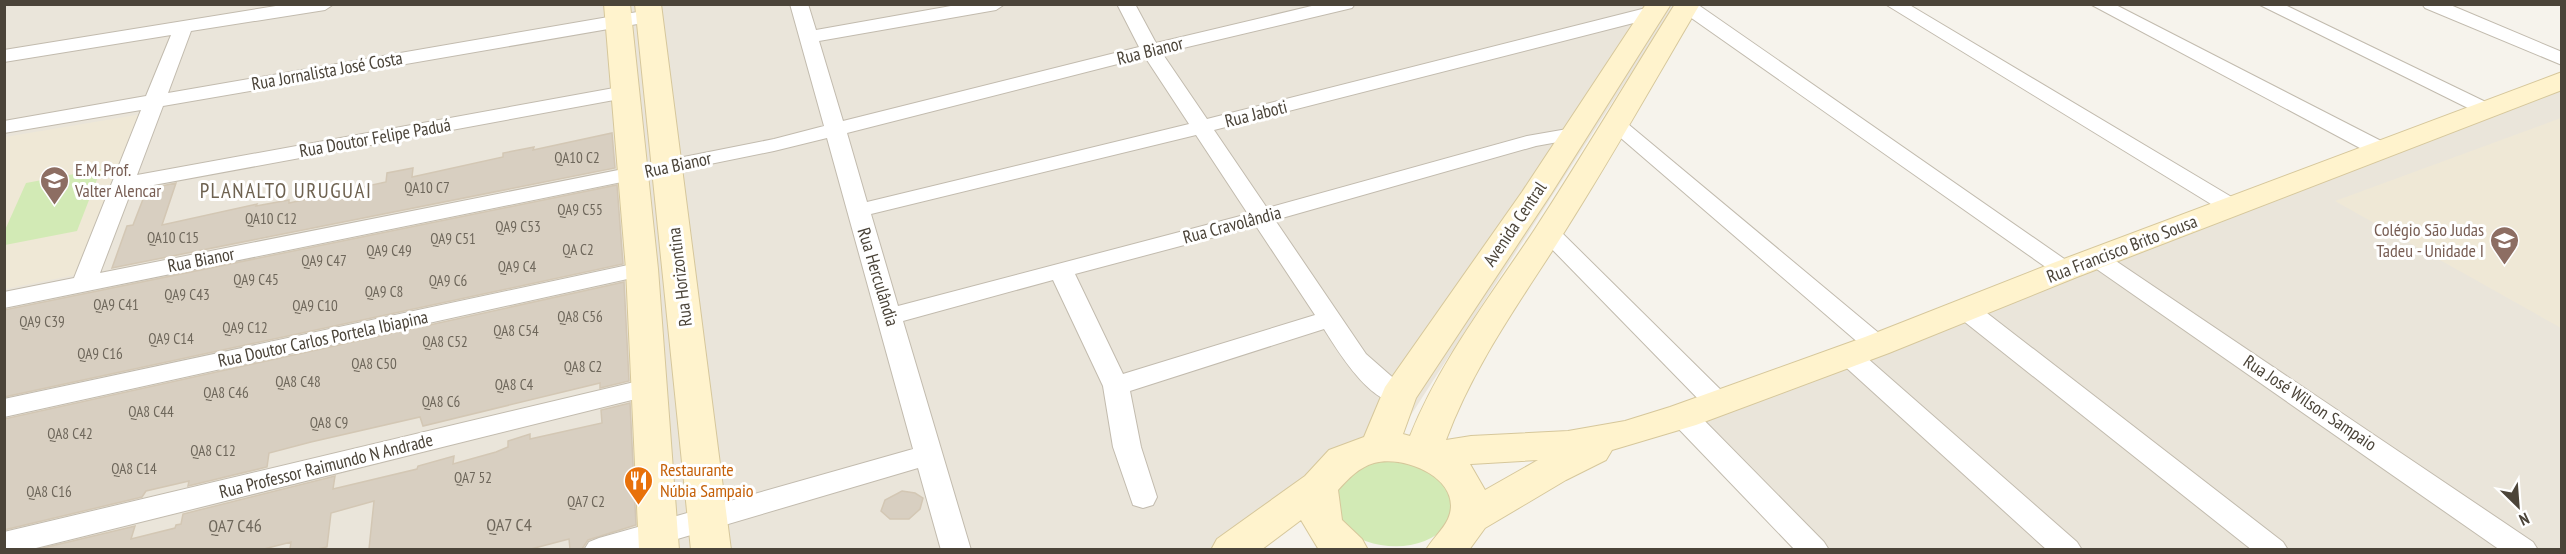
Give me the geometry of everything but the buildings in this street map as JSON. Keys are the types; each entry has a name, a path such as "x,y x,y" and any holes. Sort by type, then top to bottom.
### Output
{"street":[{"path":"4,56 325,4"},
{"name":"Rua Herculândia","path":"799,4 956,549"},
{"path":"809,37 996,4"},
{"path":"1126,4 1150,50 1330,319 1369,373 1398,396"},
{"name":"Rua Bianor","path":"4,300 667,168 834,131 1150,50 1346,4"},
{"path":"1894,4 2232,207"},
{"path":"2099,4 2380,150"},
{"path":"2266,4 2487,110"},
{"path":"2431,4 2562,59"},
{"path":"1672,7 2065,270"},
{"name":"Avenida Central","path":"1428,453 1445,395 1505,294 1548,232 1615,123 1672,7"},
{"name":"Avenida Central","path":"1380,446 1398,396 1536,194 1573,134 1672,7"},
{"name":"Rua Jaboti","path":"857,211 1201,128 1672,7"},
{"name":"Rua Horizontina","path":"633,11 625,92 642,269 658,542"},
{"name":"Rua Horizontina","path":"633,11 667,168 710,535"},
{"name":"Rua Jornalista José Costa","path":"4,127 633,11"},
{"path":"84,284 183,27"},
{"name":"Rua Francisco Brito Sousa","path":"1627,434 1683,416 1863,350 2096,258 2562,80"},
{"name":"Rua Doutor Felipe Paduá","path":"124,184 625,92"},
{"path":"1615,123 1863,350 2067,549"},
{"name":"Rua Cravolândia","path":"890,316 1262,217 1534,140 1573,134"},
{"path":"1536,194 1567,202"},
{"path":"1548,232 1717,402"},
{"name":"Rua José Wilson Sampaio","path":"2096,258 2523,549"},
{"name":"Rua Doutor Carlos Portela Ibiapina","path":"4,408 642,269"},
{"path":"1060,271 1116,386 1127,447 1143,497"},
{"path":"1965,309 2273,549"},
{"path":"1116,386 1330,319"},
{"name":"Rua Professor Raimundo N Andrade","path":"4,544 648,388"},
{"path":"1683,416 1814,549"},
{"path":"1428,453 1568,445 1627,434"},
{"path":"1471,517 1552,470 1627,434"},
{"path":"1343,549 1329,534 1319,518 1316,502 1319,486 1327,471 1341,459 1359,451 1380,446 1398,446 1428,453 1452,467 1465,482 1472,499 1471,517 1462,536 1446,549"},
{"path":"599,549 710,535 929,455"},
{"path":"1243,540 1319,486"}],"shaded area":[{"path":"4,5 1675,5 1391,446 1217,550 5,549"},
{"path":"2561,80 2561,549 1809,549 1683,416"},
{"name":"E.M. Prof. Valter Alencar","path":"142,114 75,275 5,289 5,137"},
{"name":"Colégio São Judas Tadeu - Unidade I","path":"2561,118 2561,328 2335,201"}],"green space":[{"path":"101,169 77,231 5,245 5,230 26,183"},
{"path":"1373,460 1418,463 1450,490 1453,513 1447,525 1425,541 1396,546 1366,541 1341,527 1335,499 1337,484"}],"place":[{"name":"E.M. Prof. Valter Alencar","path":"54,206"},
{"name":"Colégio São Judas Tadeu - Unidade I","path":"2505,266"},
{"name":"Restaurante Núbia Sampaio","path":"639,506"}],"district":[{"name":"PLANALTO URUGUAI","path":"286,191"}]}
